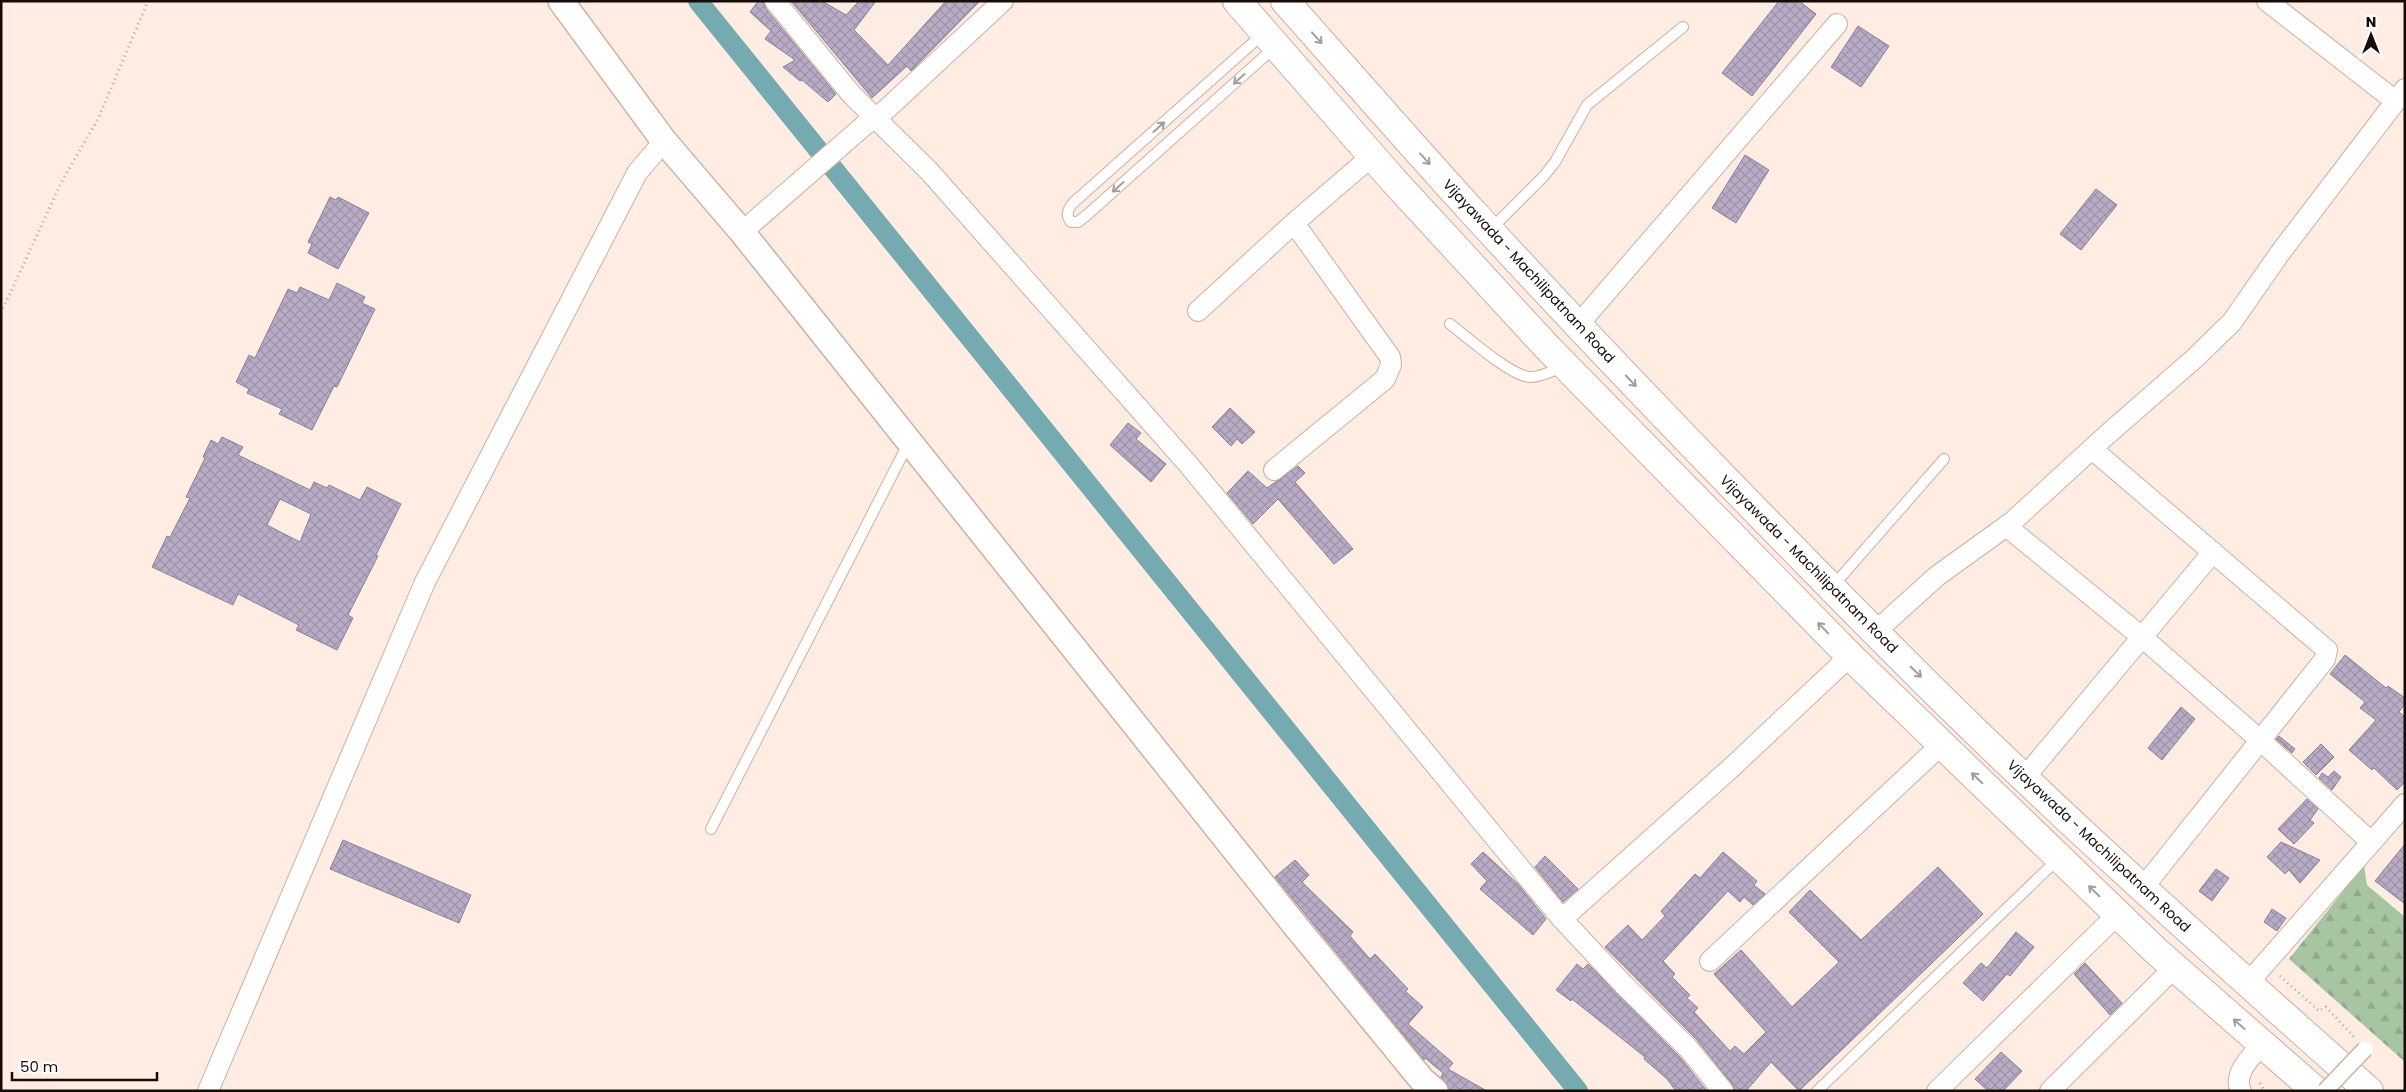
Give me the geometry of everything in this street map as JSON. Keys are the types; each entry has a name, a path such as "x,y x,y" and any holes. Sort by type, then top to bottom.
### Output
{"highway":[{"path":"1237,1 1372,156 1566,366 1850,656 2118,914 2175,967 2316,1091"},
{"name":"Vijayawada - Machilipatnam Road","path":"1285,1 1490,230 1578,325 1831,588 2142,888 2369,1091"}],"street":[{"path":"561,1 664,141 751,224 909,442 1294,924 1422,1080 1435,1091"},
{"path":"775,1 871,121 929,171 1188,464 1562,919 1623,984 1688,1048 1723,1091"},
{"path":"751,224 871,121 1003,1"},
{"path":"1875,632 1937,576 2006,526 2195,358 2232,322 2280,253 2400,95 2267,1"},
{"path":"1578,325 1837,24"},
{"path":"208,1091 424,582 638,172 664,141"},
{"path":"1198,311 1294,223 1372,156"},
{"path":"1274,470 1385,379 1391,365 1390,357 1294,223"},
{"path":"2092,449 2327,650 2325,659 2142,888"},
{"path":"2006,526 2143,638 2260,740 2371,842"},
{"path":"2025,777 2213,552"},
{"path":"1562,919 1732,767 1850,656"},
{"path":"1710,961 1942,744"},
{"path":"2248,984 2405,804"},
{"path":"1937,1091 2118,914"},
{"path":"2050,1091 2175,967"},
{"path":"2241,1091 2238,1085 2238,1078 2262,1044"},
{"path":"2325,1091 2365,1049"}],"lane":[{"path":"1490,230 1544,176 1555,162 1586,105 1683,27"},
{"path":"1270,40 1088,214 1078,222 1070,222 1068,212 1073,203 1270,40"},
{"path":"1450,324 1511,370 1523,376 1532,377 1566,366"},
{"path":"711,828 909,442"},
{"path":"1831,588 1944,459"},
{"path":"1817,1091 2060,858"}],"path":[{"path":"1,313 62,181 98,119 148,1"},
{"path":"2266,963 2319,1011 2326,1007 2365,1049"}],"green space":[{"path":"2364,865 2367,885 2405,917 2405,1062 2289,959"}],"building":[{"path":"758,1 763,1 766,9 836,94 828,102 783,67 795,60 765,39 771,31 750,12"},
{"path":"791,1 822,1 846,15 859,1 876,1 854,30 888,65 946,1 980,1 911,71 907,66 872,98"},
{"path":"1779,1 1799,1 1816,14 1752,96 1722,73"},
{"path":"1858,26 1889,46 1861,87 1831,67"},
{"path":"1745,155 1769,170 1736,223 1712,208"},
{"path":"2096,189 2117,205 2081,250 2060,234"},
{"path":"330,197 336,200 338,197 369,213 338,269 308,253 312,244 308,242"},
{"path":"337,283 365,297 362,303 375,309 337,387 334,386 312,430 279,414 282,409 247,393 249,389 236,382 249,355 255,358 288,289 297,293 300,287 329,300"},
{"path":"1230,408 1255,432 1242,444 1237,439 1231,446 1212,427"},
{"path":"1128,423 1141,433 1136,439 1166,464 1151,482 1110,445"},
{"path":"222,437 243,447 238,455 310,490 314,482 327,488 329,485 360,500 367,487 401,504 376,555 378,556 348,615 353,618 337,650 296,630 299,625 238,594 233,605 152,567 167,536 170,537 190,498 186,497 205,458 203,457 211,440 218,444","holes":["280,499 311,514 300,542 267,525"]},
{"path":"1298,466 1305,473 1295,482 1353,549 1334,564 1278,499 1253,524 1227,493 1248,471 1267,488"},
{"path":"2345,655 2386,688 2388,686 2405,698 2405,704 2399,712 2405,717 2405,782 2397,790 2374,768 2372,770 2349,750 2376,720 2360,708 2365,702 2330,674"},
{"path":"2181,707 2195,719 2162,760 2148,748"},
{"path":"2279,736 2295,749 2292,753 2276,739"},
{"path":"2321,744 2334,757 2316,775 2303,762"},
{"path":"2334,771 2341,777 2332,790 2319,778 2322,773 2328,777"},
{"path":"2307,799 2318,809 2310,820 2314,823 2294,844 2278,829"},
{"path":"343,840 471,895 459,923 330,869"},
{"path":"2281,842 2320,860 2300,883 2289,870 2285,874 2267,857"},
{"path":"2405,844 2405,904 2375,881"},
{"path":"1483,852 1518,884 1546,919 1533,935 1480,889 1487,881 1471,864"},
{"path":"1723,852 1757,881 1754,885 1765,894 1753,905 1744,897 1740,902 1728,891 1663,961 1675,974 1672,977 1690,995 1687,998 1698,1008 1694,1012 1730,1051 1735,1046 1744,1054 1766,1032 1714,974 1741,950 1792,1007 1839,962 1789,912 1810,890 1861,940 1938,867 1983,914 1799,1091 1771,1062 1746,1091 1735,1091 1732,1084 1697,1040 1605,947 1628,925 1642,940 1665,916 1661,911 1695,874 1700,878"},
{"path":"1545,856 1578,889 1563,902 1535,867"},
{"path":"1295,860 1309,875 1302,882 1353,932 1350,936 1370,959 1375,954 1408,989 1405,991 1423,1007 1408,1024 1453,1063 1448,1069 1487,1091 1449,1091 1448,1086 1441,1077 1443,1073 1425,1058 1424,1060 1275,877"},
{"path":"2216,869 2229,878 2212,901 2199,891"},
{"path":"2272,909 2286,918 2277,931 2264,922"},
{"path":"2016,932 2034,947 2010,976 2007,974 1983,1001 1963,983 1981,963 1987,968"},
{"path":"2085,963 2122,1003 2110,1015 2074,974"},
{"path":"1577,964 1583,969 1588,964 1679,1056 1707,1091 1676,1091 1667,1079 1644,1059 1645,1057 1572,999 1571,1001 1556,990"},
{"path":"2001,1052 2022,1071 2003,1091 1988,1091 1975,1079"}],"waterway":[{"path":"698,1 1578,1091"}]}
